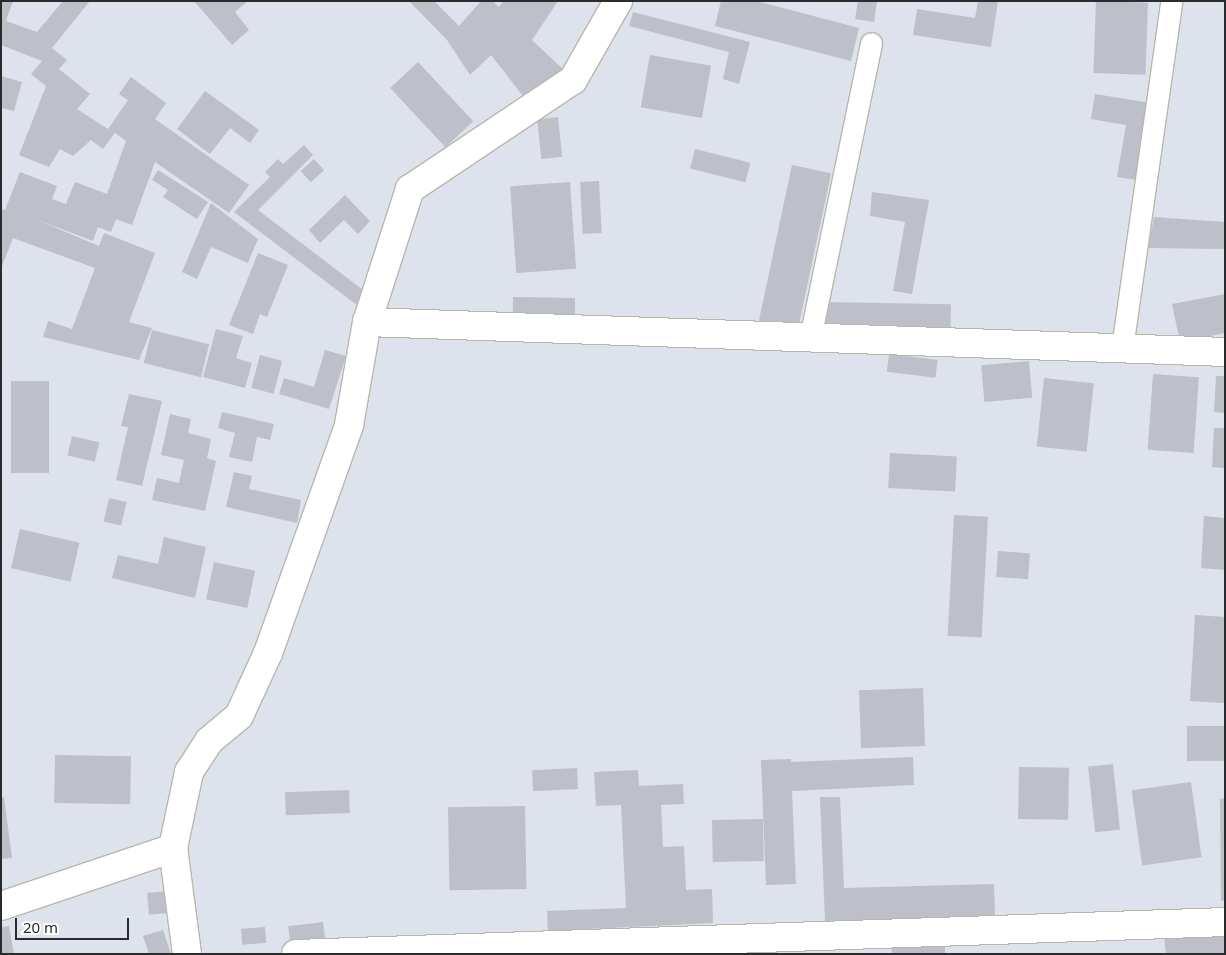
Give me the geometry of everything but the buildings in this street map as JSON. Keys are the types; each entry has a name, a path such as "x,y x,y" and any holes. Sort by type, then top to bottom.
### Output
{"street":[{"path":"187,954 173,848 189,772 209,741 239,716 268,653 349,425 367,322 410,189 573,80 618,1"},
{"path":"367,322 1225,352"},
{"path":"1,906 173,848"},
{"path":"296,954 1225,922"}],"lane":[{"path":"1122,348 1172,2"},
{"path":"810,338 871,43"}]}
